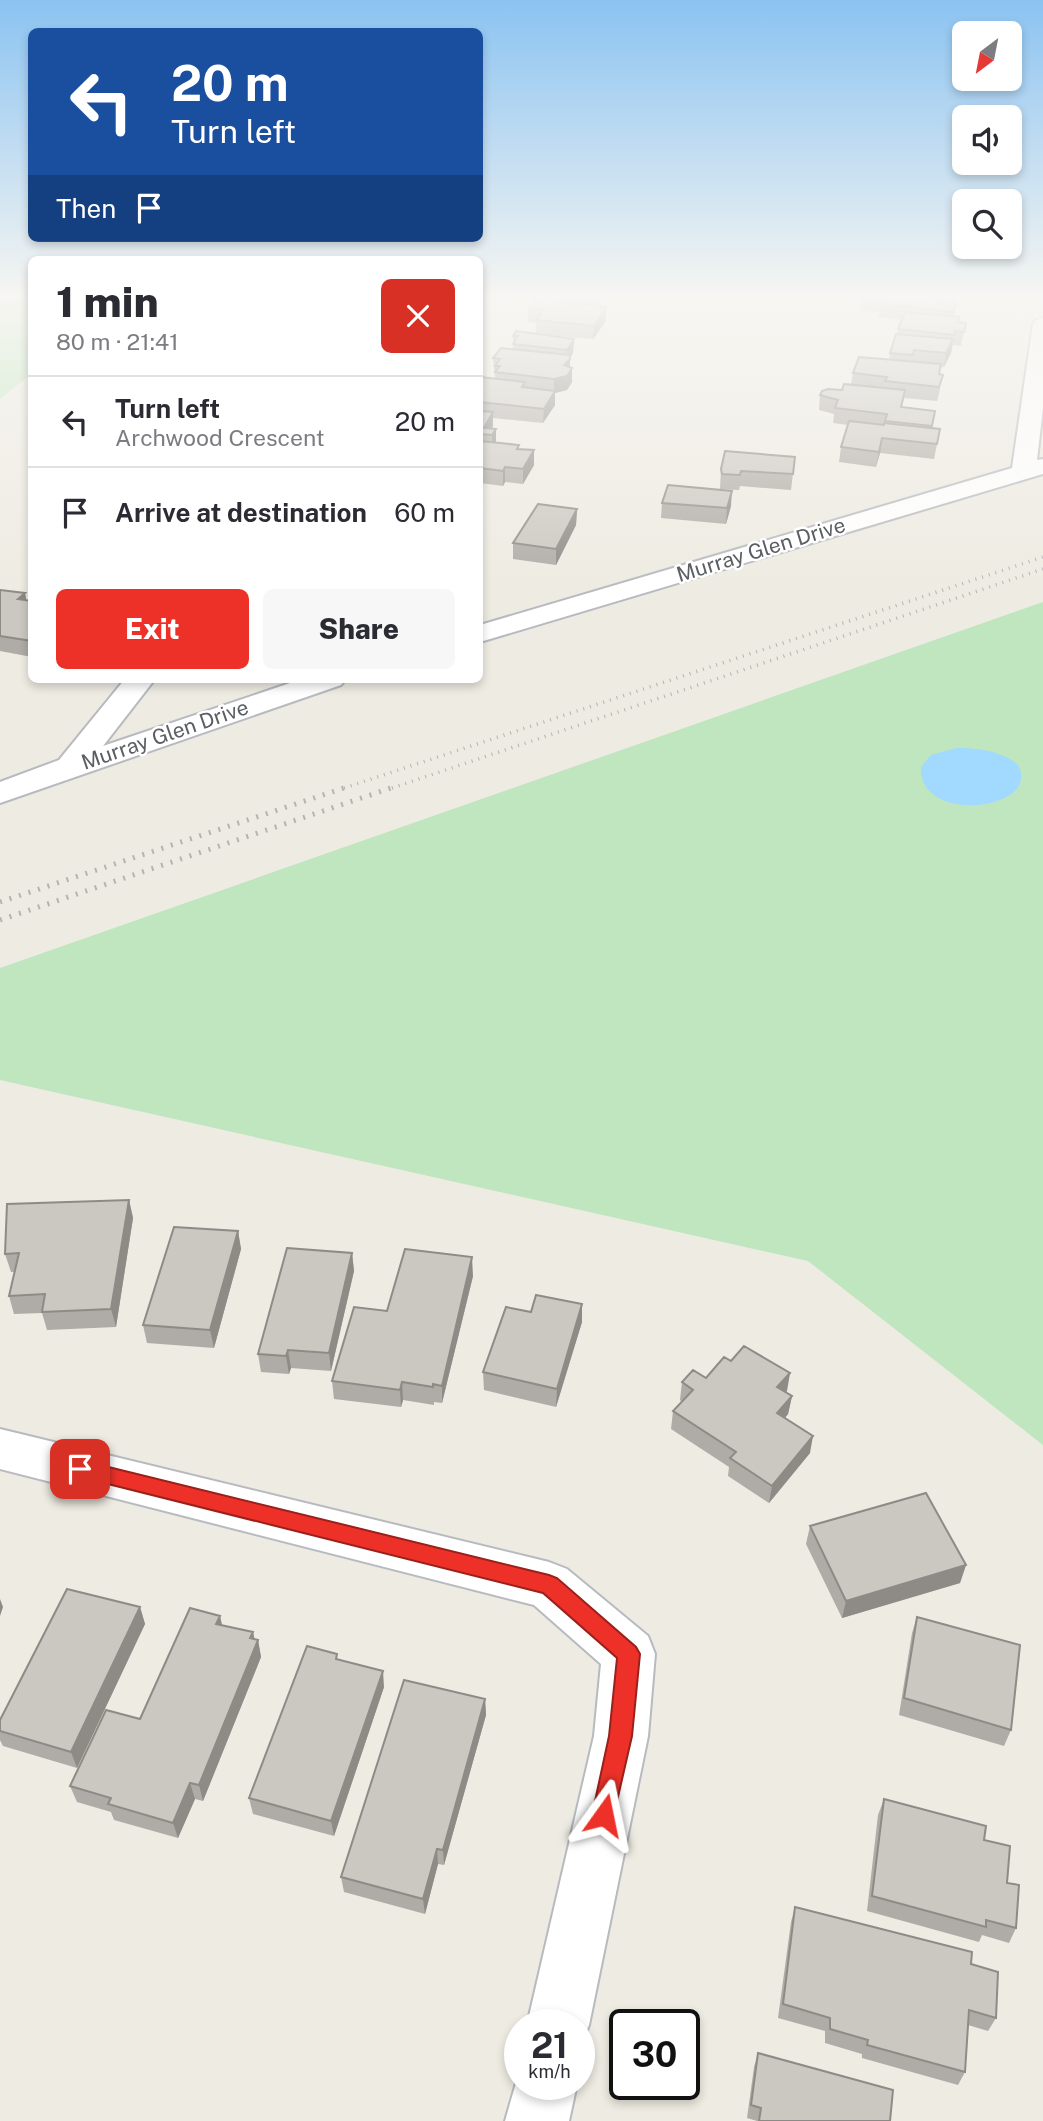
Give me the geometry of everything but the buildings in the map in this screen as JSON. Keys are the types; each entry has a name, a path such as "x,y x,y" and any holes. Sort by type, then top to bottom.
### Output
{"street":[{"path":"1033,469 1038,396"},
{"name":"Murray Glen Drive","path":"483,633 1033,469"},
{"path":"70,766 137,683"},
{"name":"Murray Glen Drive","path":"0,793 70,766 319,683"},
{"path":"0,1449 549,1585 629,1654 621,1736 561,2009"},
{"path":"537,2121 542,2100"}],"green space":[{"path":"1043,602 1043,1445 808,1261 0,1080 0,968"}],"water":[{"path":"957,748 997,753 1012,760 1018,765 1021,780 1013,793 998,801 978,805 957,804 938,798 925,786 921,767 931,755"}],"railway":[{"path":"344,788 1043,557"},
{"path":"392,788 1043,569"},
{"path":"0,902 350,786"},
{"path":"0,920 397,786"}],"route":[{"path":"80,1469 549,1585 629,1654 621,1736 604,1815"}]}
